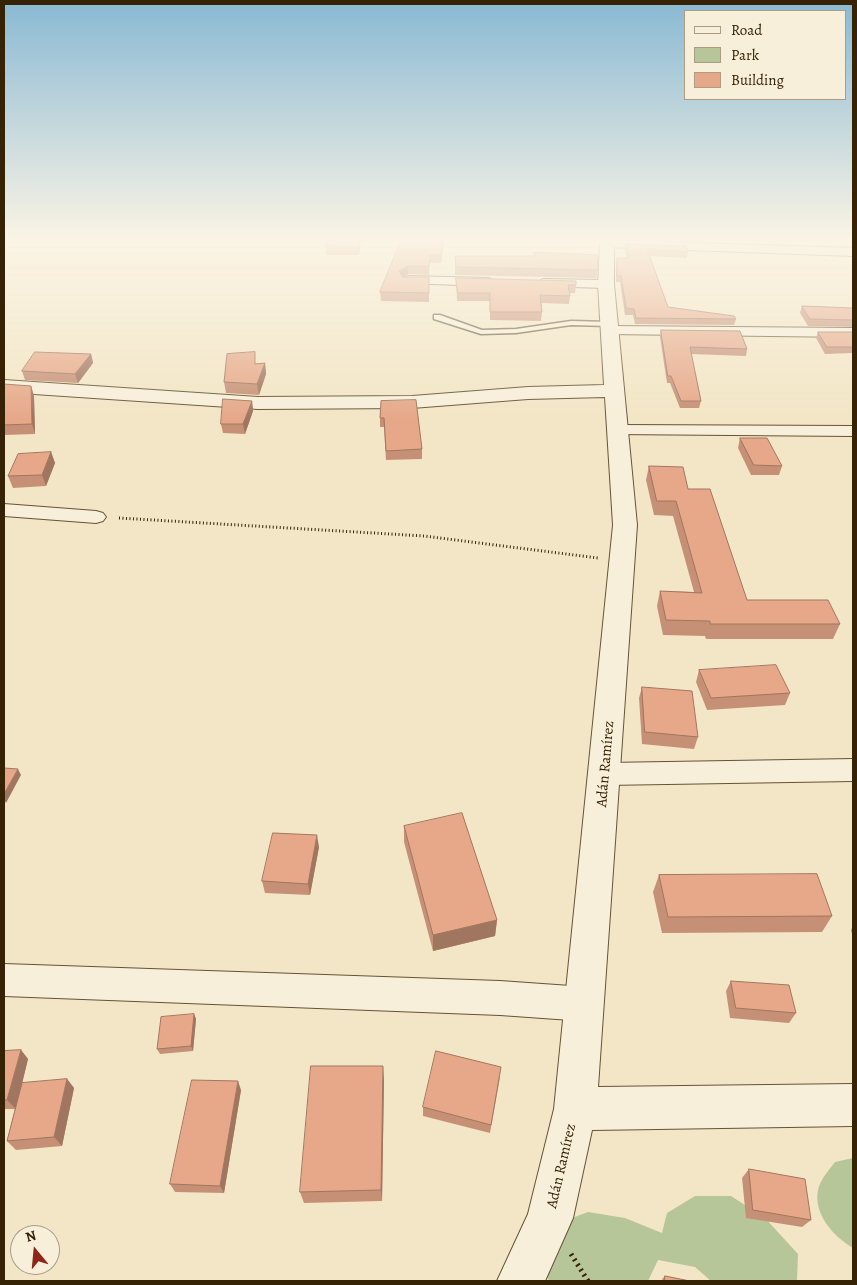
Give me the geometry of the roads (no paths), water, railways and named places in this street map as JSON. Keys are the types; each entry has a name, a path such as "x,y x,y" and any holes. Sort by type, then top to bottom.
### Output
{"street":[{"name":"Adán Ramírez","path":"521,1281 550,1218 575,1110 585,1004 625,525 616,391 607,299"},
{"path":"609,328 853,333"},
{"path":"4,386 258,403 412,402 528,393 616,391"},
{"path":"618,430 853,431"},
{"path":"4,510 96,517"},
{"path":"605,774 853,770"},
{"path":"4,980 500,998 585,1004"},
{"path":"575,1110 853,1105"}],"lane":[{"path":"437,317 481,332 516,331 571,323 609,328"}]}
